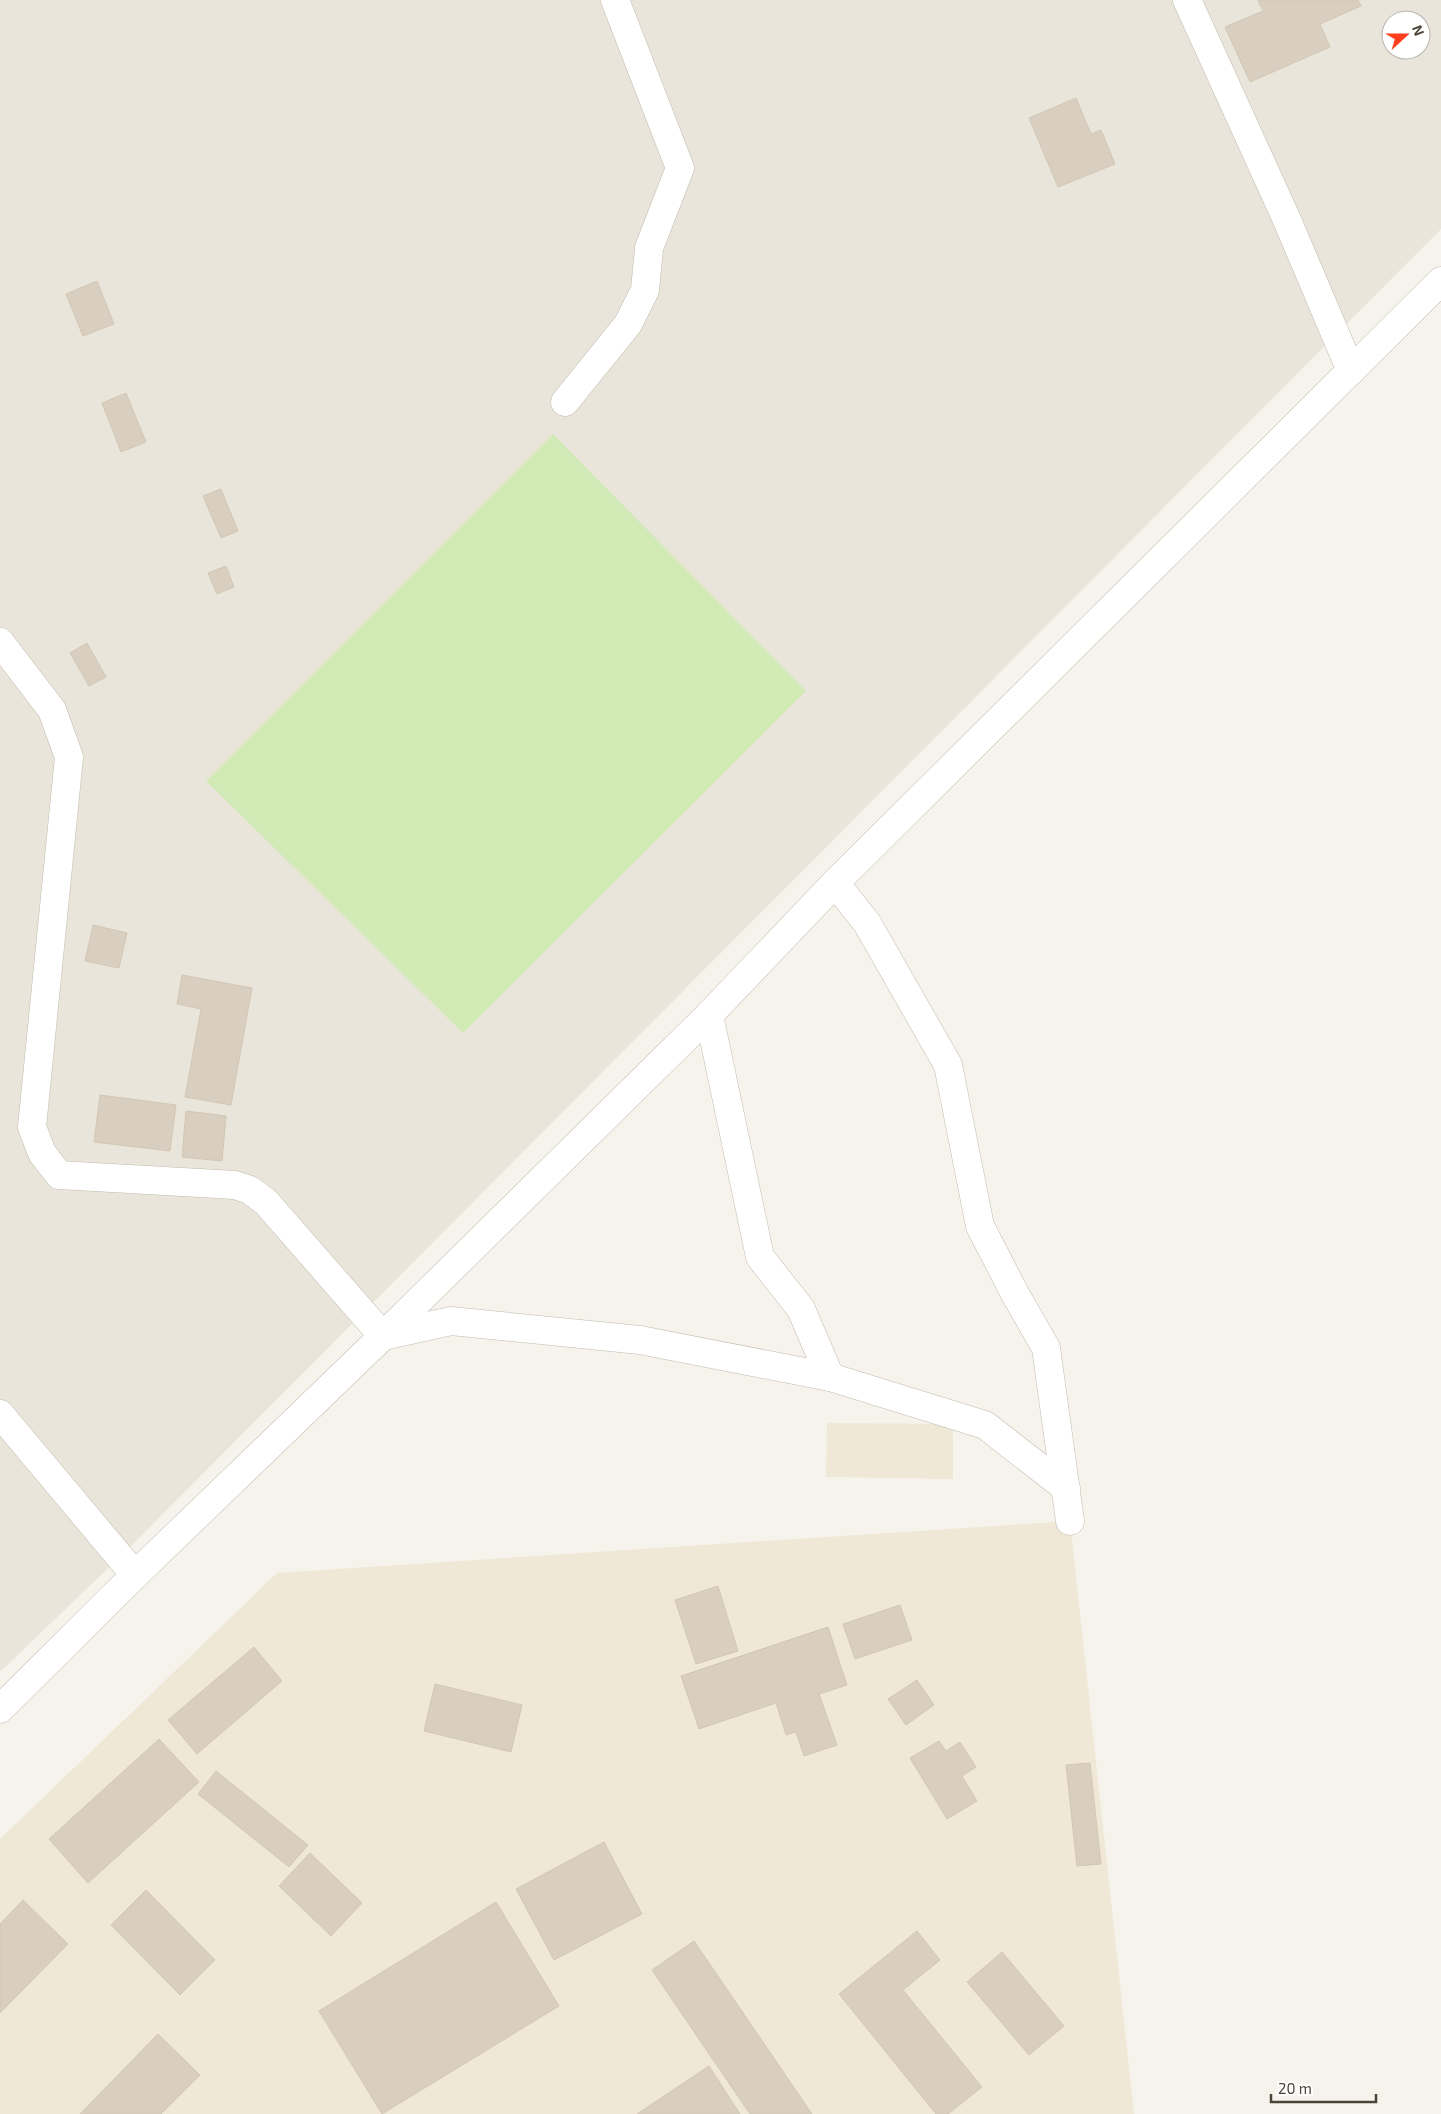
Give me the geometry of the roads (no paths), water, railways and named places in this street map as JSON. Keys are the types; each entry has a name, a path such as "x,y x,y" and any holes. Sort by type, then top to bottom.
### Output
{"street":[{"path":"565,402 628,324 646,290 649,248 680,168 615,0"},
{"path":"1188,0 1287,220 1351,371"},
{"path":"0,1709 709,1015 835,883 1441,281"},
{"path":"0,642 52,710 69,757 32,1127 42,1153 59,1175 235,1185 250,1190 266,1202 383,1336"},
{"path":"835,883 867,923 948,1065 980,1226 1046,1348 1070,1521"},
{"path":"709,1015 760,1257 801,1309 830,1377"},
{"path":"383,1336 451,1321 640,1340 830,1377 985,1425 1066,1488"},
{"path":"0,1414 135,1575"}]}
